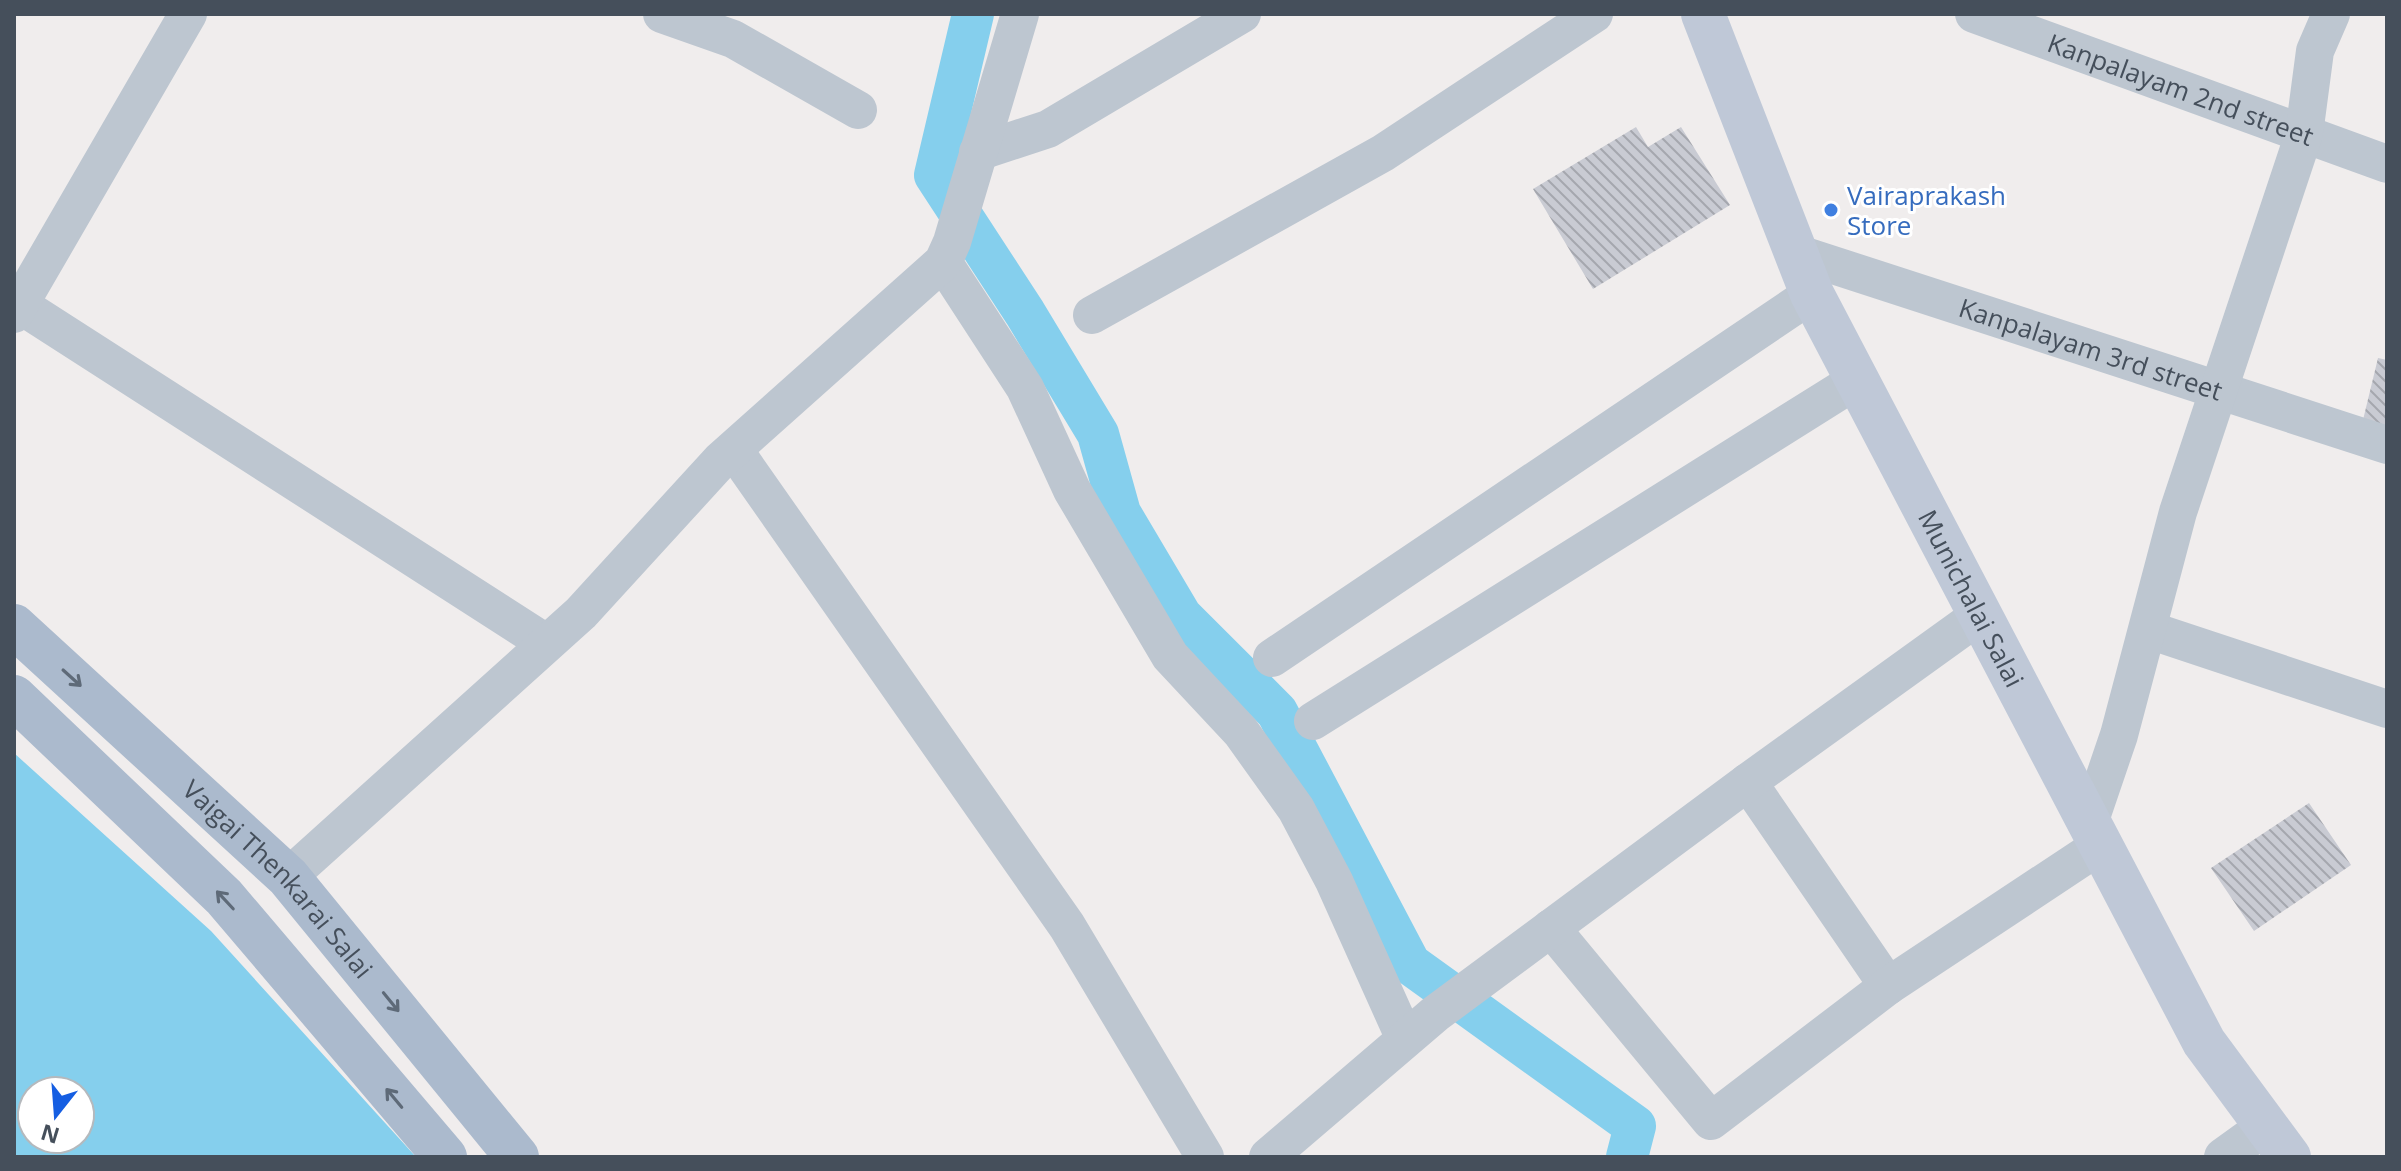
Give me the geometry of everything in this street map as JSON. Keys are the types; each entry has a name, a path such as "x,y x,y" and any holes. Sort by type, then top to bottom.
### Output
{"main road":[{"name":"Munichalai Salai","path":"1703,14 1812,294 2204,1042 2278,1142"},
{"name":"Vaigai Thenkarai Salai","path":"14,626 288,877 517,1157"},
{"name":"Vaigai Thenkarai Salai","path":"14,697 224,897 445,1157"}],"street":[{"path":"188,14 17,309 546,643"},
{"path":"662,14 733,39 858,110"},
{"path":"288,877 581,613 734,450 947,252 1020,14"},
{"path":"973,168 1048,129 1242,14"},
{"path":"1092,315 1383,153 1594,14"},
{"name":"Kanpalayam 2nd street","path":"1974,14 2387,164"},
{"path":"1551,928 1711,1121 2095,834 2178,512 2304,134 2315,51 2331,14"},
{"path":"947,252 1025,388 1072,490 1170,656 1241,732 1296,809 1334,881 1405,1039"},
{"name":"Kanpalayam 3rd street","path":"1796,253 2387,445"},
{"path":"1272,658 1812,294"},
{"path":"1313,721 1857,380"},
{"path":"734,450 1067,926 1205,1157"},
{"path":"1268,1157 1405,1039 1477,982 1980,615"},
{"path":"2149,630 2387,709"},
{"path":"1748,782 1888,986"},
{"path":"2223,1157 2278,1142"}],"water":[{"path":"14,753 211,931 416,1157 14,1157"}],"building":[{"path":"1636,127 1648,147 1681,127 1730,205 1593,289 1533,189"},
{"path":"2378,358 2387,360 2387,426 2363,420"},
{"path":"2309,803 2351,865 2254,931 2211,868"}],"waterway":[{"path":"973,14 935,175 1025,313 1098,434 1120,513 1181,616 1277,712 1410,964 1635,1126 1627,1157"}],"place":[{"name":"Vairaprakash Store","path":"1831,210"}]}
